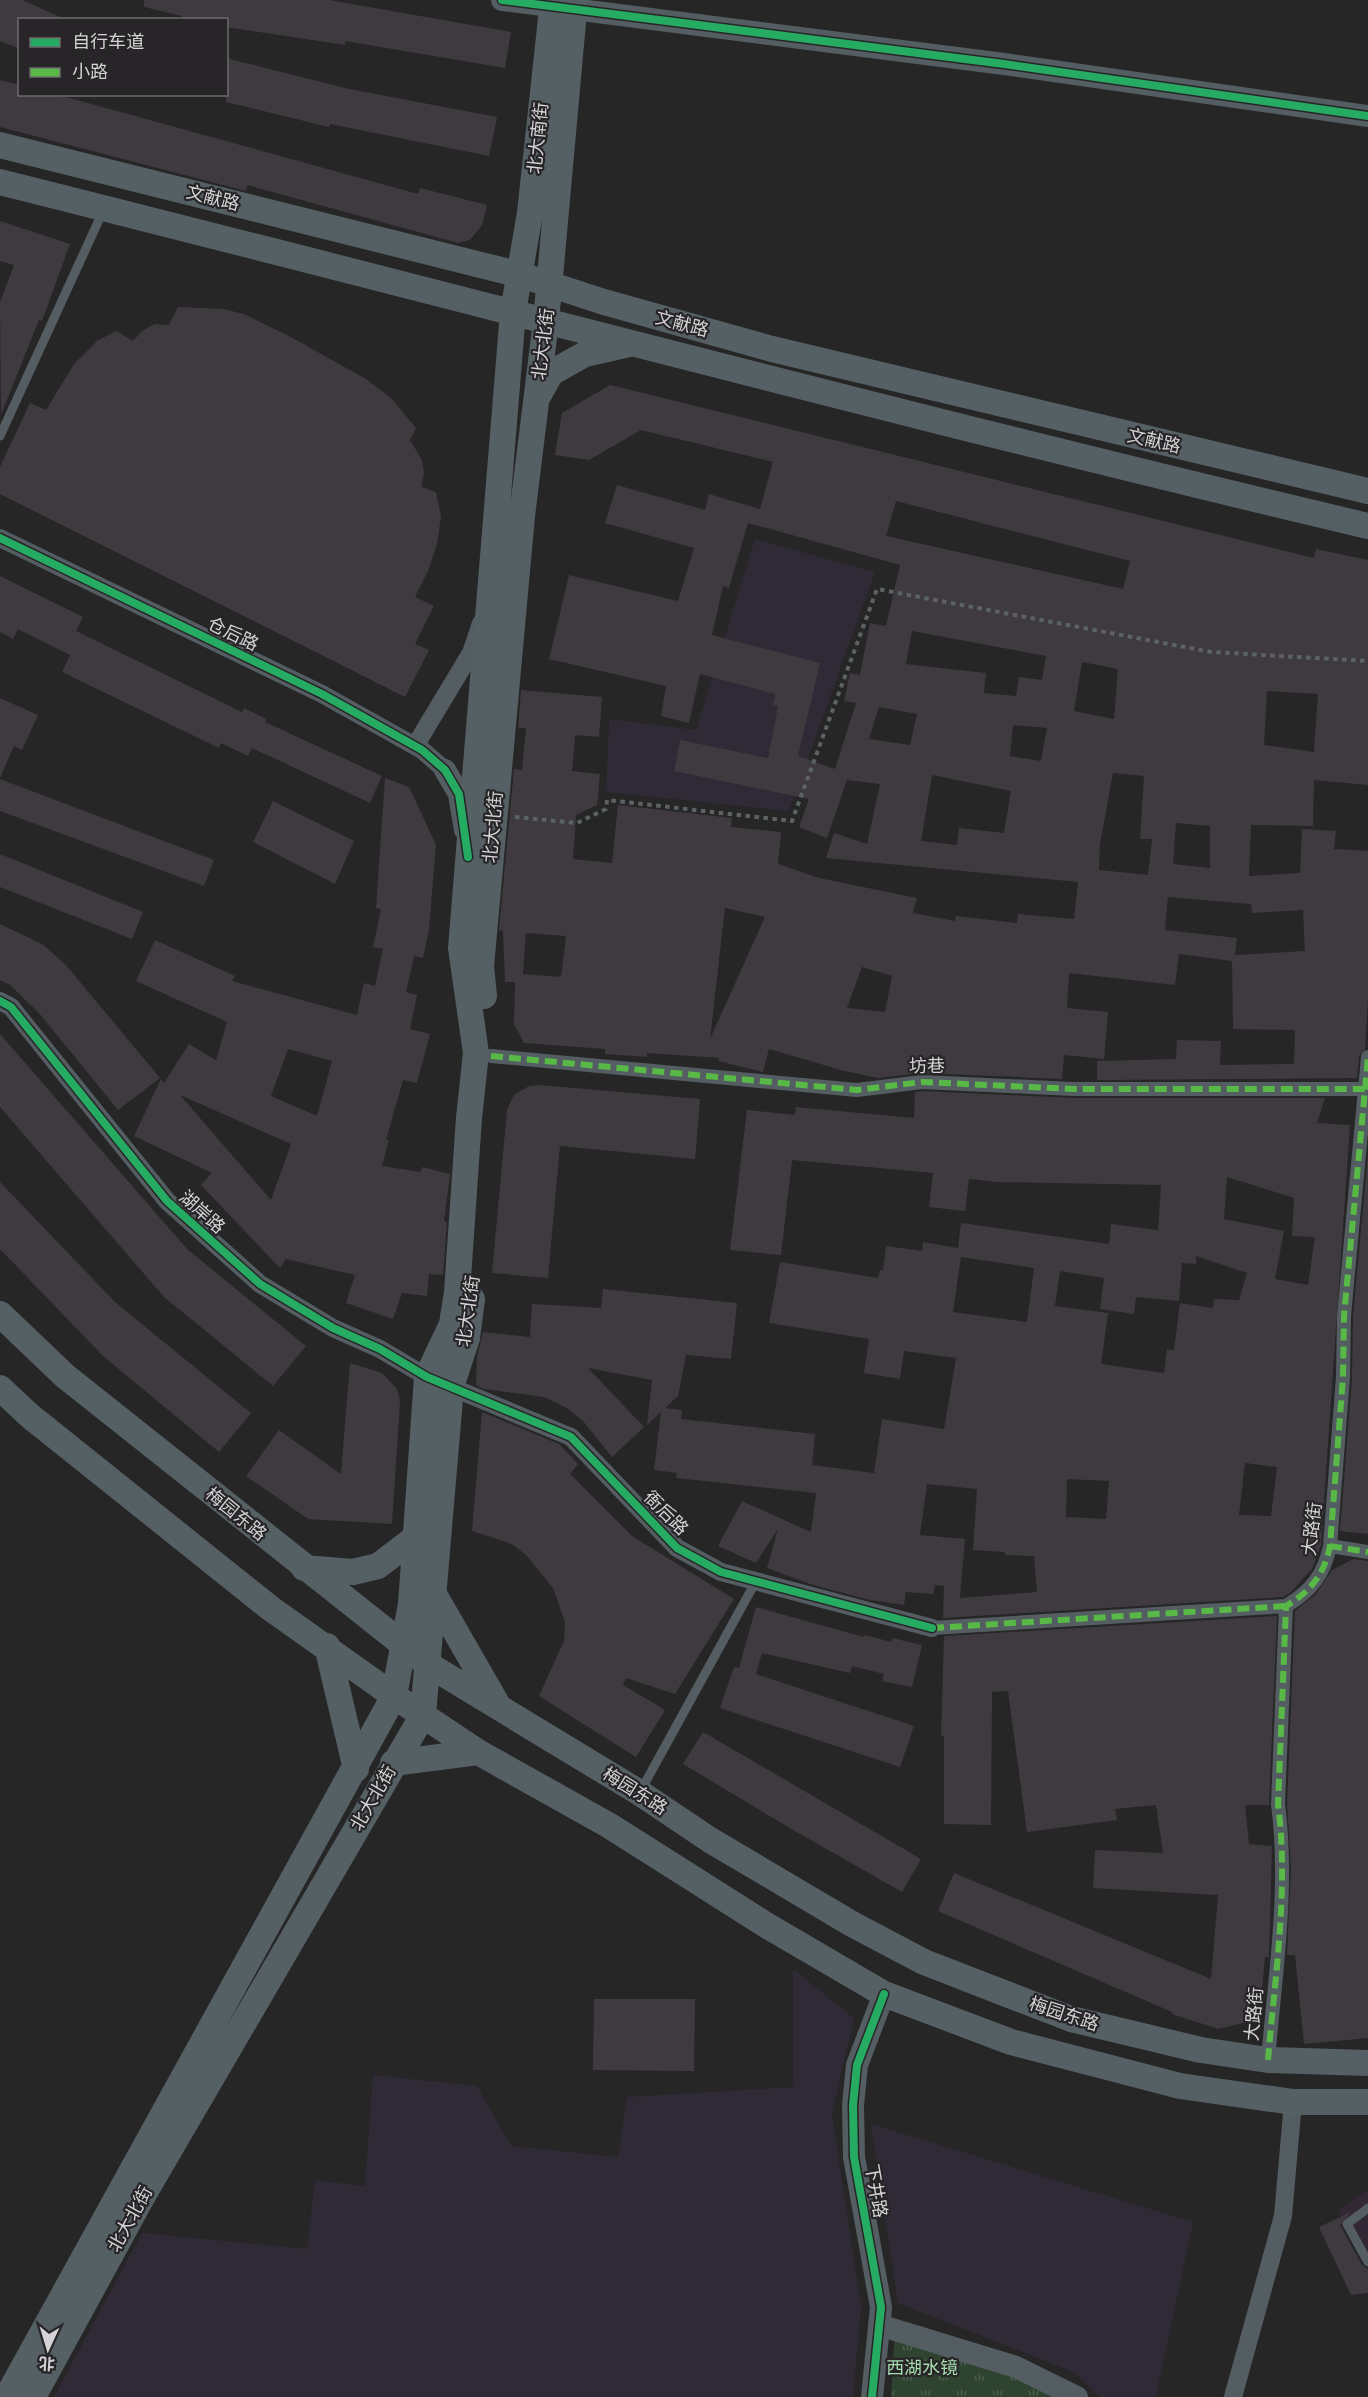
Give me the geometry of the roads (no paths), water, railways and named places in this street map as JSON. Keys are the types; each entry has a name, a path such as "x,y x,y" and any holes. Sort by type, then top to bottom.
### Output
{"main road":[{"name":"北大南街","path":"521,275 564,4"},
{"name":"北大南街","path":"550,277 564,4"},
{"name":"文献路","path":"0,145 521,275 550,277 872,374 1368,490"},
{"name":"文献路","path":"0,182 634,343 809,390 1368,526"},
{"name":"北大北街","path":"7,2397 356,1769 394,1696 406,1644 416,1537 439,1382 457,1292 469,1118 476,1053 460,948 513,312 521,275"},
{"name":"北大北街","path":"33,2397 141,2199 423,1715 435,1596 439,1382 467,1338 472,1301 491,1056 481,966 522,516 550,277"},
{"path":"537,399 551,373 585,354 634,343"},
{"name":"梅园东路","path":"0,1314 65,1376 303,1568 406,1644 429,1665 640,1793 781,1883 924,1962 962,1979 1071,2019 1201,2050 1268,2060 1368,2063"},
{"path":"0,1388 30,1416 270,1608 327,1646 394,1696 478,1752 610,1826 766,1925 884,1995 1011,2042 1099,2067 1180,2086 1293,2102 1368,2102"},
{"path":"303,1568 353,1572 378,1566 416,1537"},
{"path":"435,1596 499,1707"},
{"path":"327,1646 356,1769"},
{"path":"393,1763 478,1752"}],"street":[{"path":"502,0 564,4 1368,116"},
{"name":"仓后路","path":"0,538 321,694 415,746 445,770"},
{"path":"415,746 471,653 489,602"},
{"path":"445,770 459,794 468,857"},
{"name":"湖岸路","path":"0,1001 11,1007 167,1201 251,1276 333,1328 380,1349 439,1382"},
{"name":"坊巷","path":"491,1056 857,1090 922,1083 1073,1089 1365,1089"},
{"name":"大路街","path":"1268,2060 1281,1918 1281,1829 1278,1804 1286,1606 1313,1587 1326,1567 1330,1546 1343,1377 1344,1316 1368,1057"},
{"name":"衙后路","path":"439,1382 571,1437 677,1548 721,1572 932,1628"},
{"path":"1330,1546 1368,1552"},
{"path":"932,1628 1286,1606"},
{"name":"下井路","path":"872,2397 880,2307 854,2157 853,2105 857,2065 884,1995"},
{"path":"1233,2397 1283,2216 1293,2102"},
{"path":"879,2325 1016,2367 1077,2397"}],"lane":[{"path":"0,436 104,209"},
{"path":"640,1793 756,1581"},
{"path":"1368,2208 1347,2224 1368,2262"}],"park label":[{"name":"西湖水镜","path":"922,2368"}]}
